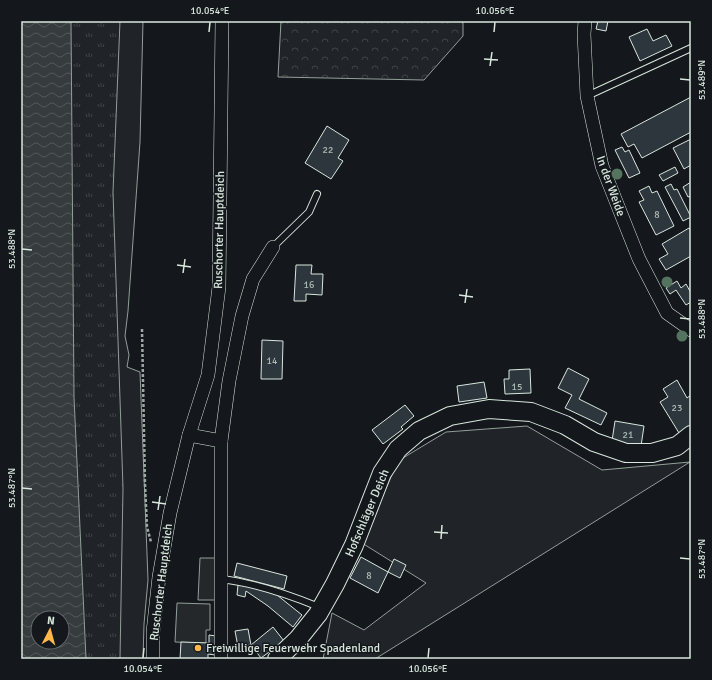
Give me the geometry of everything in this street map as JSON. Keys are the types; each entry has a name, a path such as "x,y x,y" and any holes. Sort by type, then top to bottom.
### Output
{"street":[{"name":"Ruschorter Hauptdeich","path":"153,659 153,632 159,577 170,513 189,435 208,375 219,287 222,21"},
{"name":"In der Weide","path":"585,21 584,34 587,96 602,166 639,259 667,313 691,330"},
{"path":"221,659 221,441 229,381 245,303 253,278 273,247"},
{"name":"Hofschläger Deich","path":"277,659 298,639 321,607 335,584 354,545 382,473 398,449 419,431 450,416 489,409 531,412 565,425 594,442 626,453 652,453 677,446 691,435"},
{"path":"189,435 221,441"}],"lane":[{"path":"587,96 691,48"},
{"path":"273,247 309,212 313,206 317,194"},
{"path":"221,579 263,586 321,607"}],"path":[{"path":"142,329 147,527 152,548"}],"green space":[{"path":"21,21 120,21 113,192 123,488 120,659 21,659"},
{"path":"71,21 143,21 140,142 125,336 129,355 127,367 140,372 148,580 144,624 143,659 86,659"},
{"path":"281,21 463,21 463,36 424,80 278,77"},
{"path":"527,426 602,470 690,462 375,659 323,659 332,613 364,630 426,583 362,543 398,461 446,432"}],"shaded area":[{"path":"200,558 218,558 216,600 198,600"},
{"path":"177,603 210,604 210,630 206,630 206,643 175,642"}],"water":[{"path":"21,21 71,21 74,397 86,659 21,659"}],"building":[{"path":"598,21 608,21 606,31 596,29"},
{"path":"647,29 653,41 666,35 672,46 640,61 629,37"},
{"path":"691,97 691,132 642,158 634,144 628,147 621,134"},
{"path":"327,126 349,140 338,158 343,161 331,179 305,163"},
{"path":"691,139 691,165 684,169 673,148"},
{"path":"622,147 625,152 629,150 640,173 629,178 615,150"},
{"path":"675,167 678,173 663,181 659,175"},
{"path":"691,182 691,196 688,197 683,187"},
{"path":"671,184 674,190 677,189 691,217 683,221 665,187"},
{"path":"649,186 652,193 657,191 674,226 656,235 639,202 644,200 639,191"},
{"path":"689,228 691,231 691,256 666,270 659,259 668,254 662,244"},
{"path":"296,265 312,265 311,274 323,274 322,295 306,294 306,301 294,301"},
{"path":"677,281 681,288 686,284 691,293 691,302 686,305 676,290 670,294 666,288"},
{"path":"262,340 283,341 282,379 261,379"},
{"path":"568,368 589,379 579,399 607,413 601,425 565,408 572,395 558,388"},
{"path":"530,369 531,393 505,394 504,379 509,379 509,370"},
{"path":"677,380 687,398 691,395 691,426 679,433 660,402 668,397 663,389"},
{"path":"484,382 487,398 459,402 457,386"},
{"path":"405,405 414,416 401,427 403,429 383,444 372,430"},
{"path":"615,421 644,426 641,446 612,441"},
{"path":"361,557 388,572 378,593 350,578"},
{"path":"394,559 406,565 400,578 388,572"},
{"path":"237,563 287,576 284,589 234,576"},
{"path":"238,585 250,586 277,595 302,615 293,627 268,606 246,591 245,597 237,595"},
{"path":"273,627 284,641 261,658 251,645"},
{"path":"248,629 251,645 238,647 235,631"},
{"name":"Freiwillige Feuerwehr Spadenland","path":"209,635 216,636 215,655 208,654 208,659 180,659 181,642 209,643"}],"place":[{"name":"Freiwillige Feuerwehr Spadenland","path":"198,648"}]}
